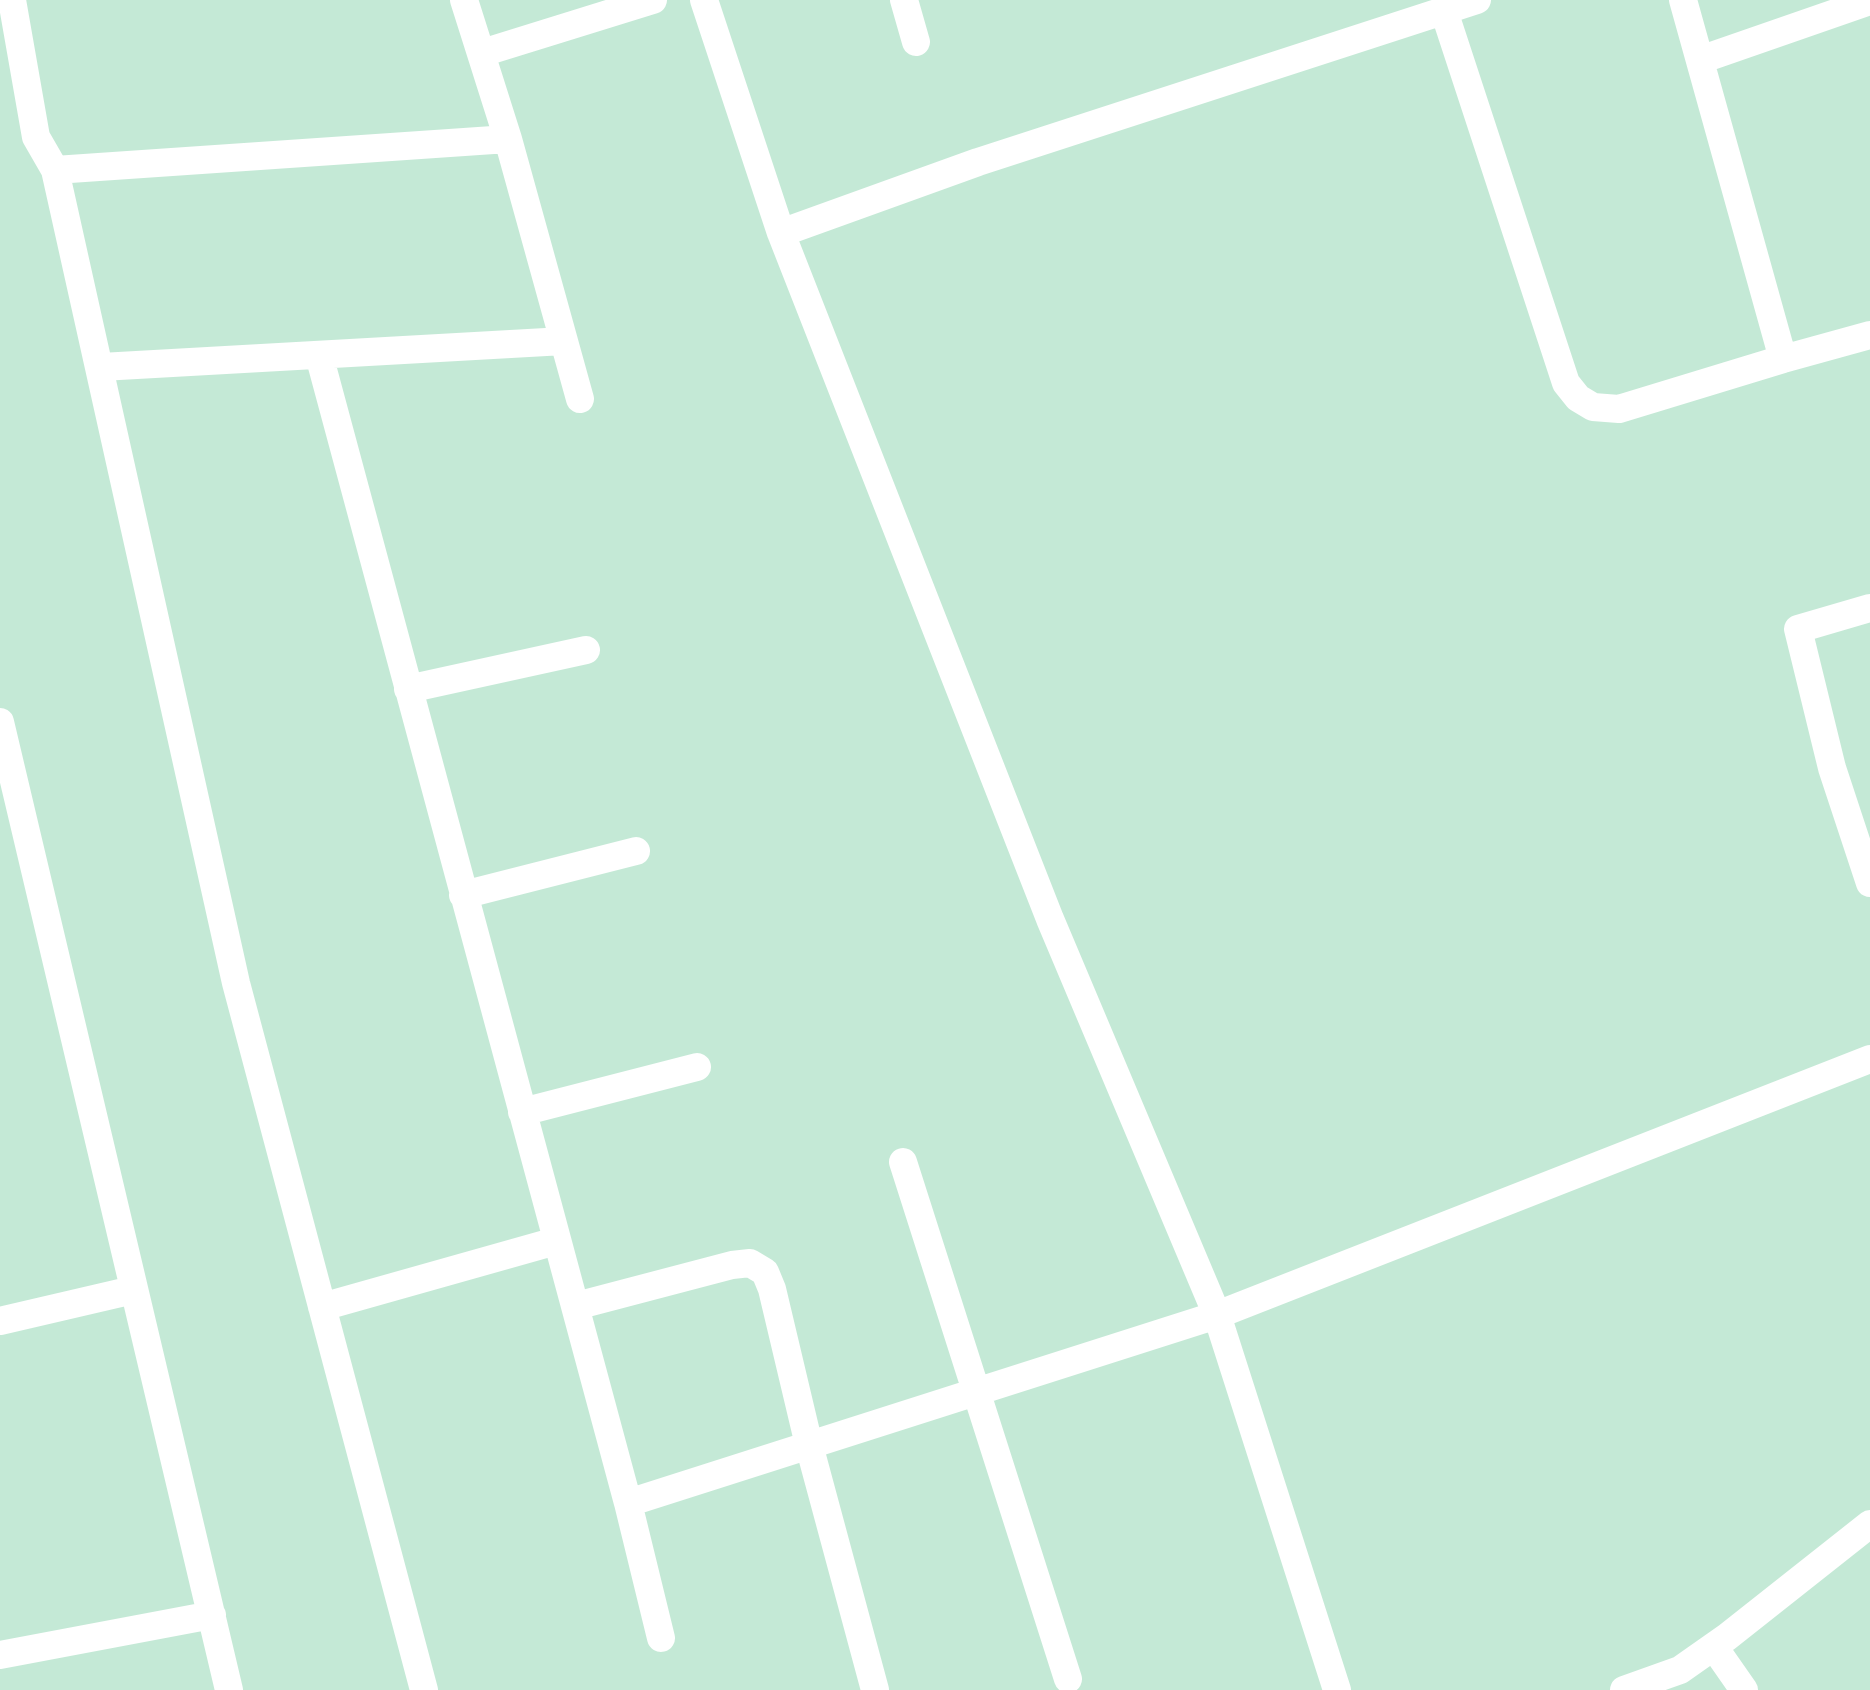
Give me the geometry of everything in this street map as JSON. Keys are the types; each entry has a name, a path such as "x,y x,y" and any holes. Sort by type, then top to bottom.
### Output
{"street":[{"path":"12,0 36,137 55,170 236,983 424,1690"},
{"path":"464,0 508,139 580,399"},
{"path":"482,53 653,0"},
{"path":"704,0 781,233 1050,919 1217,1315 1337,1690"},
{"path":"904,0 916,42"},
{"path":"1683,0 1782,359"},
{"path":"1700,60 1870,1"},
{"path":"781,233 978,162 1464,4 1566,383 1578,398 1594,407 1619,409 1782,359 1870,335"},
{"path":"55,170 508,139"},
{"path":"100,367 564,341"},
{"path":"319,355 556,1241 576,1306 628,1503 661,1638"},
{"path":"1870,608 1798,630 1832,768 1870,883"},
{"path":"408,689 586,650"},
{"path":"0,722 229,1690"},
{"path":"463,895 636,851"},
{"path":"628,1503 1217,1315 1870,1059"},
{"path":"522,1112 697,1067"},
{"path":"903,1162 1068,1679"},
{"path":"322,1307 556,1241"},
{"path":"576,1306 732,1265 750,1263 765,1272 772,1289 809,1445 875,1690"},
{"path":"0,1321 133,1290"},
{"path":"1624,1690 1680,1670 1868,1529"},
{"path":"0,1655 212,1615"},
{"path":"1714,1646 1744,1690"}]}
